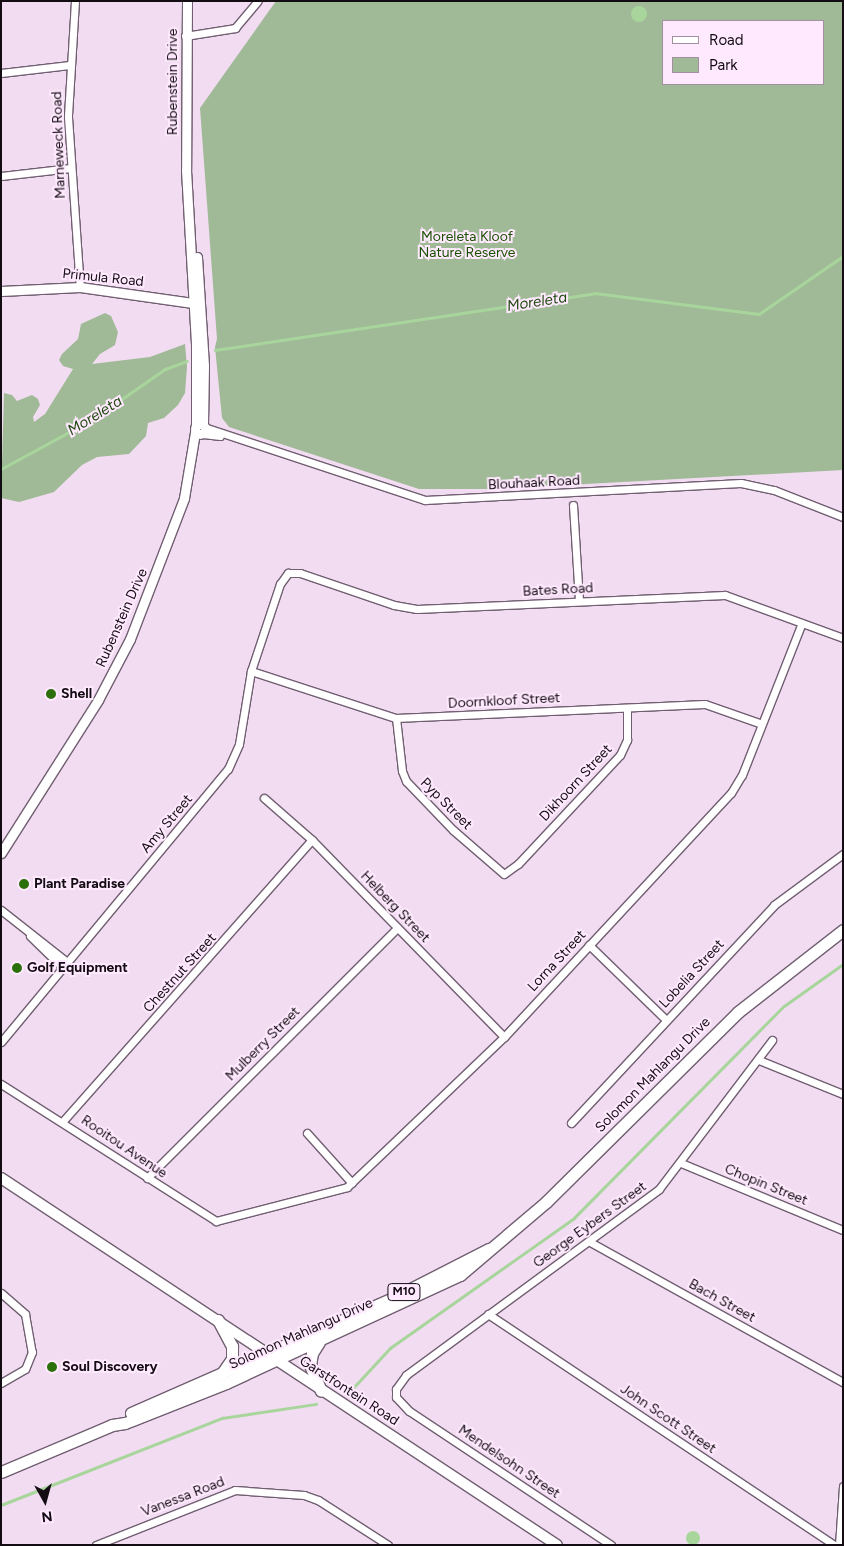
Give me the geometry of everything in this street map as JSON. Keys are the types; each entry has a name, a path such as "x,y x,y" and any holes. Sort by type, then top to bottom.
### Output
{"main road":[{"name":"Solomon Mahlangu Drive","path":"1,1472 112,1425 187,1400 320,1342 460,1275 546,1202 738,1012 843,930"},
{"name":"Garstfontein Road","path":"1,1178 557,1545"},
{"name":"Solomon Mahlangu Drive","path":"112,1425 121,1417 395,1297 473,1254 491,1248"},
{"path":"218,1320 232,1346 232,1359 222,1373"},
{"path":"320,1342 312,1354 310,1365 321,1391"}],"street":[{"name":"Marneweck Road","path":"75,1 68,117 80,288"},
{"name":"Rubenstein Drive","path":"1,853 98,700 124,652 173,531 200,430 198,304 187,162 187,1"},
{"path":"186,36 236,28 258,1"},
{"path":"1,73 70,65"},
{"path":"1,176 71,168"},
{"name":"Primula Road","path":"1,291 80,288 198,304"},
{"name":"Blouhaak Road","path":"200,430 231,438 425,500 741,483 774,490 843,517"},
{"path":"574,505 579,602"},
{"name":"Bates Road","path":"280,584 284,576 294,572 394,605 417,609 725,595 843,638"},
{"name":"Amy Street","path":"1,1042 228,769 239,744 250,671 280,584"},
{"name":"Lorna Street","path":"234,1219 334,1192 352,1183 504,1037 731,793 742,775 802,623"},
{"name":"Doornkloof Street","path":"250,671 396,718 704,704 762,724"},
{"name":"Dikhoorn Street","path":"518,864 626,746 627,708"},
{"name":"Pyp Street","path":"396,718 402,771 410,785 500,874 508,874 518,864"},
{"name":"Helberg Street","path":"264,798 312,840 504,1037"},
{"name":"Chestnut Street","path":"63,1122 312,840"},
{"name":"Lobelia Street","path":"571,1123 774,905 843,854"},
{"path":"1,910 65,965"},
{"name":"Mulberry Street","path":"147,1178 397,928"},
{"path":"589,945 666,1020"},
{"name":"George Eybers Street","path":"396,1397 397,1385 406,1375 590,1242 654,1193 680,1163 759,1060 772,1040"},
{"path":"759,1060 843,1094"},
{"name":"Rooitou Avenue","path":"1,1084 63,1122 212,1220 234,1219"},
{"path":"307,1133 352,1183"},
{"name":"Chopin Street","path":"680,1163 843,1230"},
{"name":"Bach Street","path":"590,1242 843,1382"},
{"path":"1,1292 25,1314 32,1336 30,1359 19,1374 1,1383"},
{"name":"John Scott Street","path":"488,1314 834,1545"},
{"name":"Mendelsohn Street","path":"396,1397 409,1411 611,1545"},
{"path":"839,1545 843,1486"},
{"name":"Vanessa Road","path":"96,1545 235,1490 286,1493 318,1500 388,1545"}],"green space":[{"name":"Moreleta Kloof Nature Reserve","path":"276,1 843,1 843,470 493,489 419,489 229,427 222,418 215,347 217,339 200,108"},
{"path":"105,313 111,316 118,332 115,345 100,354 92,364 150,357 185,344 187,367 185,393 178,405 164,418 148,423 146,436 129,454 97,457 82,465 54,492 19,502 1,498 4,393 12,395 17,401 32,395 38,399 40,405 33,417 34,422 45,414 73,369 63,366 59,360 62,354 78,339 81,324"}],"shaded area":[{"path":"636,6 642,6 647,11 645,20 636,22 631,17 631,11"},
{"path":"690,1531 696,1531 700,1538 696,1545 690,1545 686,1541 686,1535"}],"waterway":[{"name":"Moreleta","path":"215,350 595,293 759,314 843,256"},
{"name":"Moreleta","path":"1,469 93,419 165,369 187,361"},
{"path":"353,1388 390,1348 574,1218 784,1006 843,964"},
{"path":"1,1505 222,1418 316,1404"}],"place":[{"name":"Shell","path":"51,694"},
{"name":"Plant Paradise","path":"24,884"},
{"name":"Golf Equipment","path":"17,968"},
{"name":"Soul Discovery","path":"52,1367"}]}
